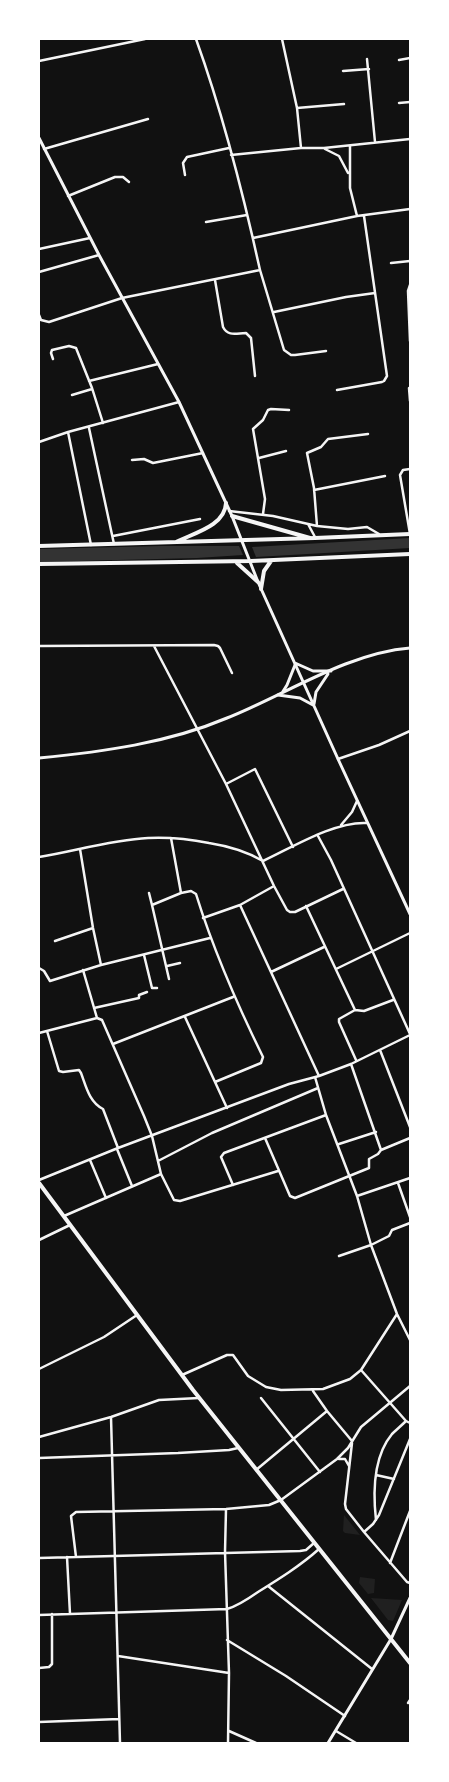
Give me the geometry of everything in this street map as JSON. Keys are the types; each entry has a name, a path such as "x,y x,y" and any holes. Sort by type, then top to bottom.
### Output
{"main road":[{"path":"39,138 98,255 179,402 226,502 258,582 367,824 410,914"},
{"path":"175,543 218,520 224,514 226,502"},
{"path":"232,516 314,538"},
{"path":"39,546 243,541 410,534"},
{"path":"39,564 251,562 410,554"},
{"path":"262,589 264,571 272,560"},
{"path":"235,562 242,565 258,582"},
{"path":"39,758 119,747 198,729 228,718 330,671 375,655 410,648"},
{"path":"295,663 313,671 330,671"},
{"path":"280,695 288,685 295,663"},
{"path":"314,705 316,692 330,671"},
{"path":"280,695 300,698 314,705"},
{"path":"39,1182 238,1448 316,1542 410,1663"},
{"path":"328,1743 391,1639 409,1604 410,1598"}],"street":[{"path":"39,61 145,39"},
{"path":"196,39 231,155 260,270 274,312 282,346 287,353 295,355 326,351"},
{"path":"282,39 297,108 301,148"},
{"path":"399,60 410,58"},
{"path":"367,59 375,142"},
{"path":"342,71 369,69"},
{"path":"399,103 410,102"},
{"path":"297,108 344,104"},
{"path":"44,149 148,119"},
{"path":"231,155 301,148 350,146 410,139"},
{"path":"350,146 350,188 357,216"},
{"path":"185,175 183,163 187,157 229,148"},
{"path":"324,148 339,156 349,174"},
{"path":"68,196 115,177 123,177 129,182"},
{"path":"253,238 357,216 410,209"},
{"path":"206,222 247,215"},
{"path":"337,390 382,382 386,379 364,216"},
{"path":"39,248 90,238"},
{"path":"39,272 98,255"},
{"path":"391,263 410,262"},
{"path":"39,315 41,320 48,322 122,298 260,270"},
{"path":"215,280 225,332 230,334 246,333 251,338 255,376"},
{"path":"410,285 408,291 410,341"},
{"path":"274,312 375,293"},
{"path":"53,359 52,350 74,346 76,348 90,381 103,423"},
{"path":"90,381 159,364"},
{"path":"72,395 92,388"},
{"path":"409,388 410,402"},
{"path":"39,442 68,432 89,428 179,402"},
{"path":"263,514 265,499 253,429 263,420 268,410 289,410"},
{"path":"89,428 114,545"},
{"path":"68,432 91,545"},
{"path":"318,526 314,490 306,455 308,451 321,447 328,438 368,434"},
{"path":"259,458 286,452"},
{"path":"132,460 144,459 153,463 203,453"},
{"path":"410,469 404,470 400,475 410,525 410,534"},
{"path":"314,490 385,476"},
{"path":"229,511 263,514 318,526 348,529 367,527 381,536"},
{"path":"112,536 200,519"},
{"path":"308,524 314,538"},
{"path":"39,646 218,646 232,673"},
{"path":"154,646 226,784 274,886 290,912 295,912 343,889"},
{"path":"338,759 379,745 410,731"},
{"path":"226,784 254,769 293,847"},
{"path":"340,826 352,812 357,801"},
{"path":"263,861 340,826 358,823 367,824"},
{"path":"39,1182 89,1160 288,1084 319,1076 351,1064 410,1034 318,836"},
{"path":"39,857 136,839 171,838 188,839 224,846 253,855 263,861"},
{"path":"171,838 181,893"},
{"path":"80,849 93,928 102,965"},
{"path":"204,918 240,905 274,886"},
{"path":"152,905 181,893 191,891 196,894 210,938 233,996 263,1057 261,1063 215,1082"},
{"path":"149,894 169,979"},
{"path":"240,905 319,1076"},
{"path":"306,906 324,947 356,1010"},
{"path":"55,941 93,928"},
{"path":"336,970 410,933"},
{"path":"39,968 44,971 50,981 102,965 210,938"},
{"path":"271,973 324,947"},
{"path":"144,955 152,988 157,988"},
{"path":"166,966 180,962"},
{"path":"84,970 97,1018"},
{"path":"94,1008 139,998 139,995 147,992"},
{"path":"114,1044 185,1017 233,996"},
{"path":"356,1060 339,1022 340,1018 356,1010 364,1011 393,1000"},
{"path":"185,1017 227,1108"},
{"path":"39,1033 97,1018 102,1020 114,1044 152,1136 161,1174 174,1200 180,1201 278,1171"},
{"path":"47,1031 59,1071 79,1070 88,1092 96,1105 103,1109 132,1186"},
{"path":"380,1050 410,1128"},
{"path":"351,1064 381,1150"},
{"path":"315,1077 326,1115 357,1196 371,1245 397,1314 410,1340"},
{"path":"158,1160 226,1127 318,1088"},
{"path":"233,1185 221,1157 224,1152 326,1115"},
{"path":"338,1144 376,1132"},
{"path":"265,1138 290,1196 295,1198 369,1168 369,1159 381,1150 410,1138"},
{"path":"89,1160 106,1198"},
{"path":"64,1216 161,1174"},
{"path":"357,1196 410,1178"},
{"path":"398,1183 410,1217"},
{"path":"339,1256 371,1245 389,1236 392,1230 410,1224"},
{"path":"39,1240 70,1225"},
{"path":"182,1375 227,1355 233,1355 248,1376 260,1384 281,1390 313,1391 323,1389 341,1383 361,1370 397,1314"},
{"path":"39,1369 104,1337 137,1315"},
{"path":"361,1370 390,1404 410,1423"},
{"path":"76,1556 72,1514 76,1512 226,1508 269,1505 281,1500 337,1459 348,1448 361,1427 410,1386"},
{"path":"313,1391 352,1442 345,1504 348,1513 407,1582 410,1583"},
{"path":"39,1437 111,1417 159,1400 200,1398"},
{"path":"261,1398 320,1472"},
{"path":"256,1470 327,1411"},
{"path":"111,1417 120,1743"},
{"path":"376,1520 376,1475 381,1452 391,1435 406,1421"},
{"path":"364,1532 376,1520 410,1439"},
{"path":"39,1458 178,1453 238,1448"},
{"path":"337,1459 345,1460 349,1466"},
{"path":"376,1475 394,1479"},
{"path":"226,1508 225,1552 230,1731 228,1743"},
{"path":"390,1562 410,1511"},
{"path":"39,1558 306,1550 316,1542"},
{"path":"39,1615 227,1609 235,1607 268,1586 301,1564 320,1548"},
{"path":"67,1557 70,1614"},
{"path":"268,1586 373,1670"},
{"path":"39,1668 49,1667 52,1664 52,1614"},
{"path":"227,1640 286,1676 345,1716"},
{"path":"118,1656 229,1674"},
{"path":"39,1722 119,1719"},
{"path":"230,1731 256,1743"},
{"path":"336,1731 356,1743"}],"shaded area":[{"path":"410,538 410,548 256,557 252,547"},
{"path":"239,546 243,555 39,562 39,549"},
{"path":"344,1515 360,1535 343,1531"},
{"path":"360,1577 375,1579 374,1593 368,1594 359,1583"},
{"path":"371,1598 402,1600 393,1621 388,1620"}]}
